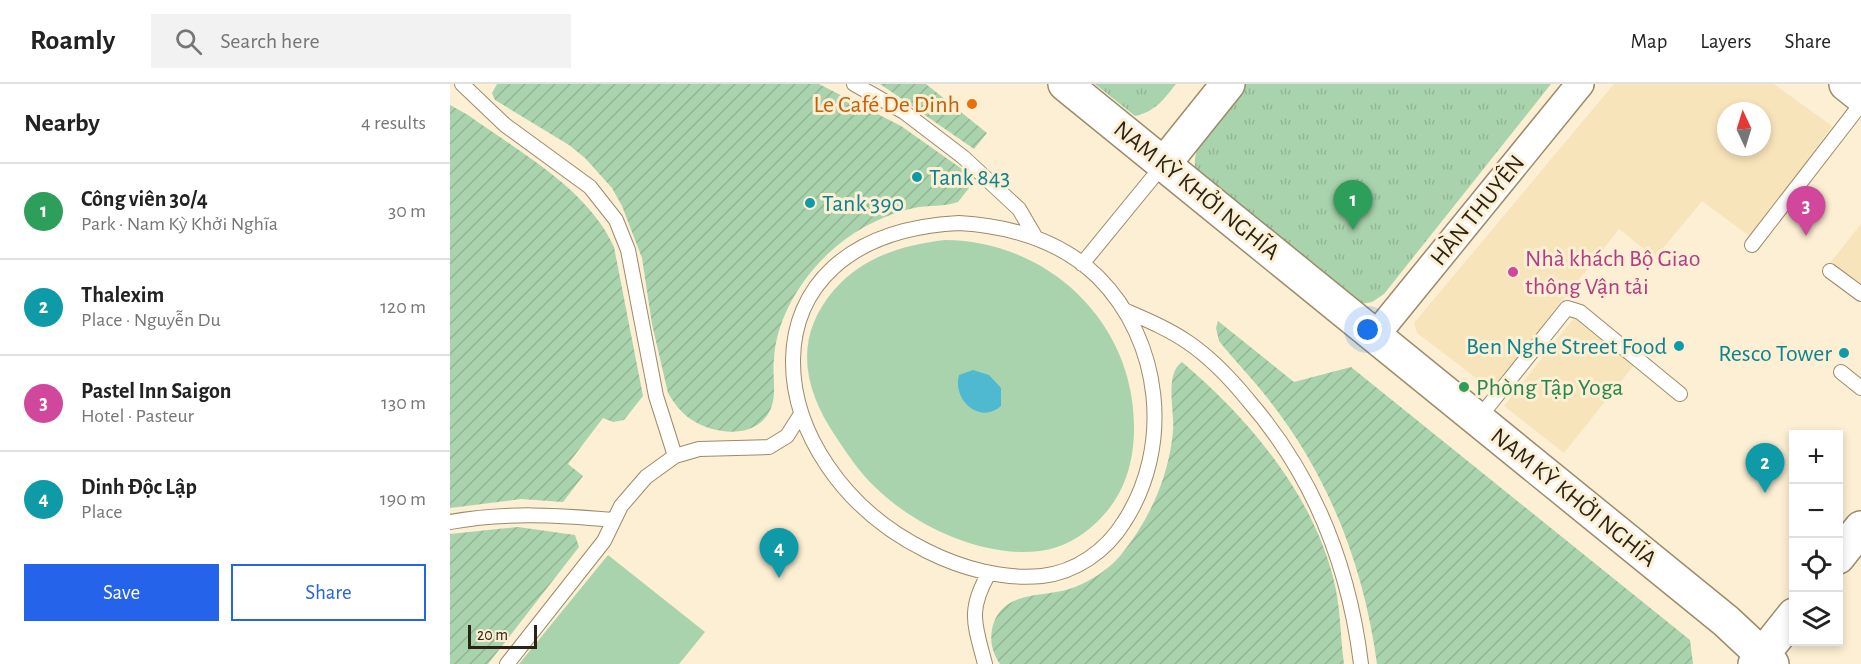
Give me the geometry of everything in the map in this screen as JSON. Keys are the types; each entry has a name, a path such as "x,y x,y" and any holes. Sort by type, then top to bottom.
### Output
{"main road":[{"name":"NAM KỲ KHỞI NGHĨA","path":"1065,84 1725,621 1763,661"},
{"path":"1163,165 1228,84"},
{"path":"1846,84 1861,96"},
{"path":"1843,552 1861,528"},
{"path":"1763,661 1789,622"}],"street":[{"name":"HÀN THUYÊN","path":"1375,336 1580,84"}],"lane":[{"path":"462,84 505,125 590,187 616,220 628,250 656,396 675,456"},
{"path":"854,84 904,112 963,157 1019,208 1036,238"},
{"path":"1752,245 1861,104"},
{"path":"1083,264 1163,165"},
{"path":"933,224 985,225 1036,238 1083,264 1098,278 1124,310 1144,352 1150,375 1155,423 1148,472 1132,509 1110,542 1086,561 1073,567 1044,576 1029,577 989,573 942,558 898,535 858,502 824,461 801,414 792,370 792,352 798,322 804,308 824,278 853,253 888,235 933,224"},
{"path":"1830,271 1861,294"},
{"path":"1478,419 1567,308 1580,312 1680,394"},
{"path":"1124,310 1174,333 1214,363 1262,415 1286,450 1307,485 1340,558 1354,612 1361,664"},
{"path":"1841,372 1861,388"},
{"path":"507,664 604,541 613,520 645,477 675,456 699,449 746,450 769,447 787,436 801,414"},
{"path":"450,522 500,515 533,514 613,520"},
{"path":"985,664 975,632 974,616 981,586 989,573"}],"shaded area":[{"path":"1614,84 1774,84 1832,126 1752,238 1702,201 1655,258 1619,229 1492,390 1417,333 1414,323"},
{"path":"1861,224 1861,287 1830,263"},
{"path":"1574,318 1634,365 1564,453 1504,406"}],"green space":[{"path":"497,84 819,84 901,126 962,169 969,181 969,188 958,202 914,208 874,222 849,237 827,255 801,286 782,321 775,346 773,402 765,418 746,430 735,432 712,429 688,417 678,408 668,393 652,324 642,258 622,206 612,188 585,158 569,145 495,100 492,93"},
{"path":"880,84 926,84 987,133 974,149"},
{"path":"1095,84 1176,84 1154,108 1135,116"},
{"path":"1246,84 1551,84 1384,294 1372,302 1361,304 1195,167 1199,144 1205,133"},
{"path":"450,105 529,157 569,189 602,226 614,247 643,396 624,420 613,422 603,418 568,464 583,476 563,502 521,499 450,508"},
{"path":"945,240 983,244 1019,255 1052,273 1080,296 1103,324 1120,357 1131,393 1134,432 1129,469 1120,492 1106,512 1085,532 1064,544 1040,551 996,550 952,537 931,527 892,502 859,470 836,437 816,400 807,363 808,345 812,326 834,290 858,269 884,254 914,245"},
{"path":"1218,321 1294,382 1351,367 1690,640 1693,664 1377,664 1371,628 1353,558 1327,492 1291,430 1263,392 1219,341 1216,328"},
{"path":"1182,362 1207,384 1253,432 1293,486 1309,515 1323,546 1336,588 1344,664 1000,664 992,646 991,636 999,613 1007,605 1028,597 1064,591 1094,578 1115,561 1140,528 1156,498 1167,465 1173,431 1173,375"},
{"path":"518,527 575,535 579,547 488,664 450,664 450,534"},
{"path":"608,555 705,632 679,664 519,664"}],"water":[{"path":"973,370 989,375 1001,388 1001,406 993,411 985,413 977,411 964,401 960,393 959,375"}],"place":[{"name":"Le Café De Dinh","path":"972,104"},
{"name":"Tank 843","path":"917,177"},
{"name":"Tank 390","path":"810,203"},
{"name":"Công viên 30/4","path":"1353,230"},
{"name":"Pastel Inn Saigon","path":"1806,236"},
{"name":"Nhà khách Bộ Giao thông Vận tải","path":"1513,272"},
{"name":"Ben Nghe Street Food","path":"1679,346"},
{"name":"Resco Tower","path":"1844,353"},
{"name":"Phòng Tập Yoga","path":"1464,387"},
{"name":"Thalexim","path":"1765,493"},
{"name":"Dinh Độc Lập","path":"779,578"}]}
